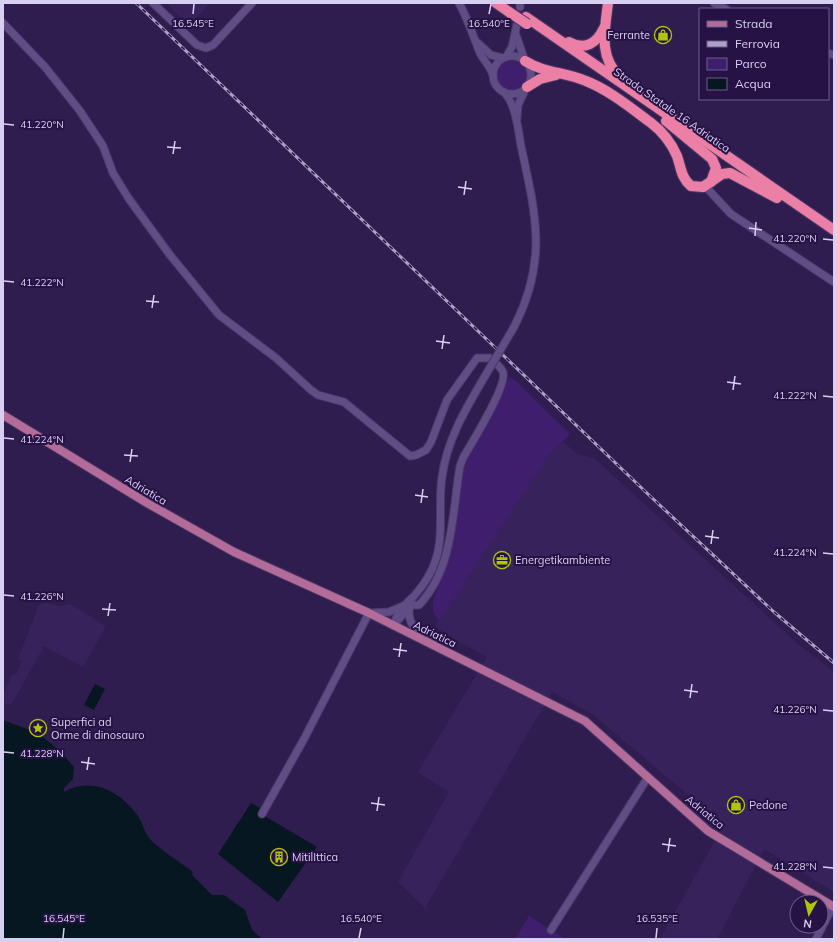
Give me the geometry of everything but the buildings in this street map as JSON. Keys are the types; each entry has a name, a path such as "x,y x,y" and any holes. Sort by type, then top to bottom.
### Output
{"highway":[{"name":"Strada Statale 16 Adriatica","path":"496,3 508,7 523,22 834,237"},
{"path":"608,3 605,27 605,51 612,68 654,105"},
{"name":"Strada Statale 16 Adriatica","path":"523,22 541,27 834,230"},
{"path":"541,27 573,44 581,46 594,42 605,27"},
{"path":"525,61 540,69 565,74 595,85 655,126 672,146 687,182 697,188 708,184 723,174 732,173 778,198"},
{"path":"527,86 544,78 565,74"},
{"path":"663,118 712,159 716,168 708,184"}],"main road":[{"name":"Adriatica","path":"3,415 146,503 234,552 369,613 585,721 708,831 834,907"}],"street":[{"path":"153,3 198,45 206,48 213,45 252,3"},
{"path":"394,626 399,622 407,605 429,574 437,556 442,476 450,441 462,415 514,327 530,286 535,261 536,237 533,200 517,124 510,101 504,92 496,85 489,65 480,53 477,41 459,3"},
{"path":"714,3 724,8"},
{"path":"3,22 45,67 80,111 103,146 113,173 129,199 170,255 219,315 276,358 318,395 344,402 410,456 426,450 431,442 440,413 447,400 477,358 490,358 502,371 504,381 491,408 463,458 443,568 426,598 419,605 407,605 389,612 369,613 304,739 262,814"},
{"path":"493,75 496,65 512,48 516,33 523,22"},
{"path":"516,33 525,61 531,73 530,80 518,105 517,124"},
{"path":"477,41 490,55 504,57 516,56 525,61"},
{"path":"504,92 516,93 527,86"},
{"path":"708,184 731,214 834,282"},
{"path":"414,595 426,598"},
{"path":"407,605 409,618 414,628 449,653"},
{"path":"551,930 648,777"},
{"path":"816,939 834,907"}],"shaded area":[{"path":"166,3 210,3 189,25"},
{"path":"563,442 578,454 594,458 798,644 834,672 834,892 764,849 717,939 660,939 724,825 591,713 552,692 425,908 398,882 449,792 418,772 487,657 456,640 435,626 547,457"},
{"path":"46,603 61,606 70,604 106,626 83,667 44,646 11,705 3,703 3,696 12,674 16,675 22,661 18,659 39,605"}],"green space":[{"path":"512,60 523,64 527,75 523,86 512,90 501,86 497,75 501,64"},
{"path":"509,377 517,382 570,434 547,457 439,621 433,611 433,601 449,558 461,475 466,459"},
{"path":"529,916 565,939 515,939"}],"water":[{"path":"95,684 105,689 94,710 84,705"},
{"path":"3,720 38,733 60,751 74,767 73,779 64,788 64,792 75,787 95,786 105,789 123,800 138,816 147,836 152,842 193,872 192,875 212,895 224,895 245,910 252,930 262,939 3,939"},
{"path":"251,803 262,809 263,815 317,847 278,902 218,854"}],"railway":[{"path":"136,3 650,496 774,612 834,663"}],"place":[{"name":"Ferrante","path":"663,35"},
{"name":"Energetikambiente","path":"502,560"},
{"name":"Superfici ad Orme di dinosauro","path":"38,728"},
{"name":"Pedone","path":"736,805"},
{"name":"MitilIttica","path":"279,857"}]}
